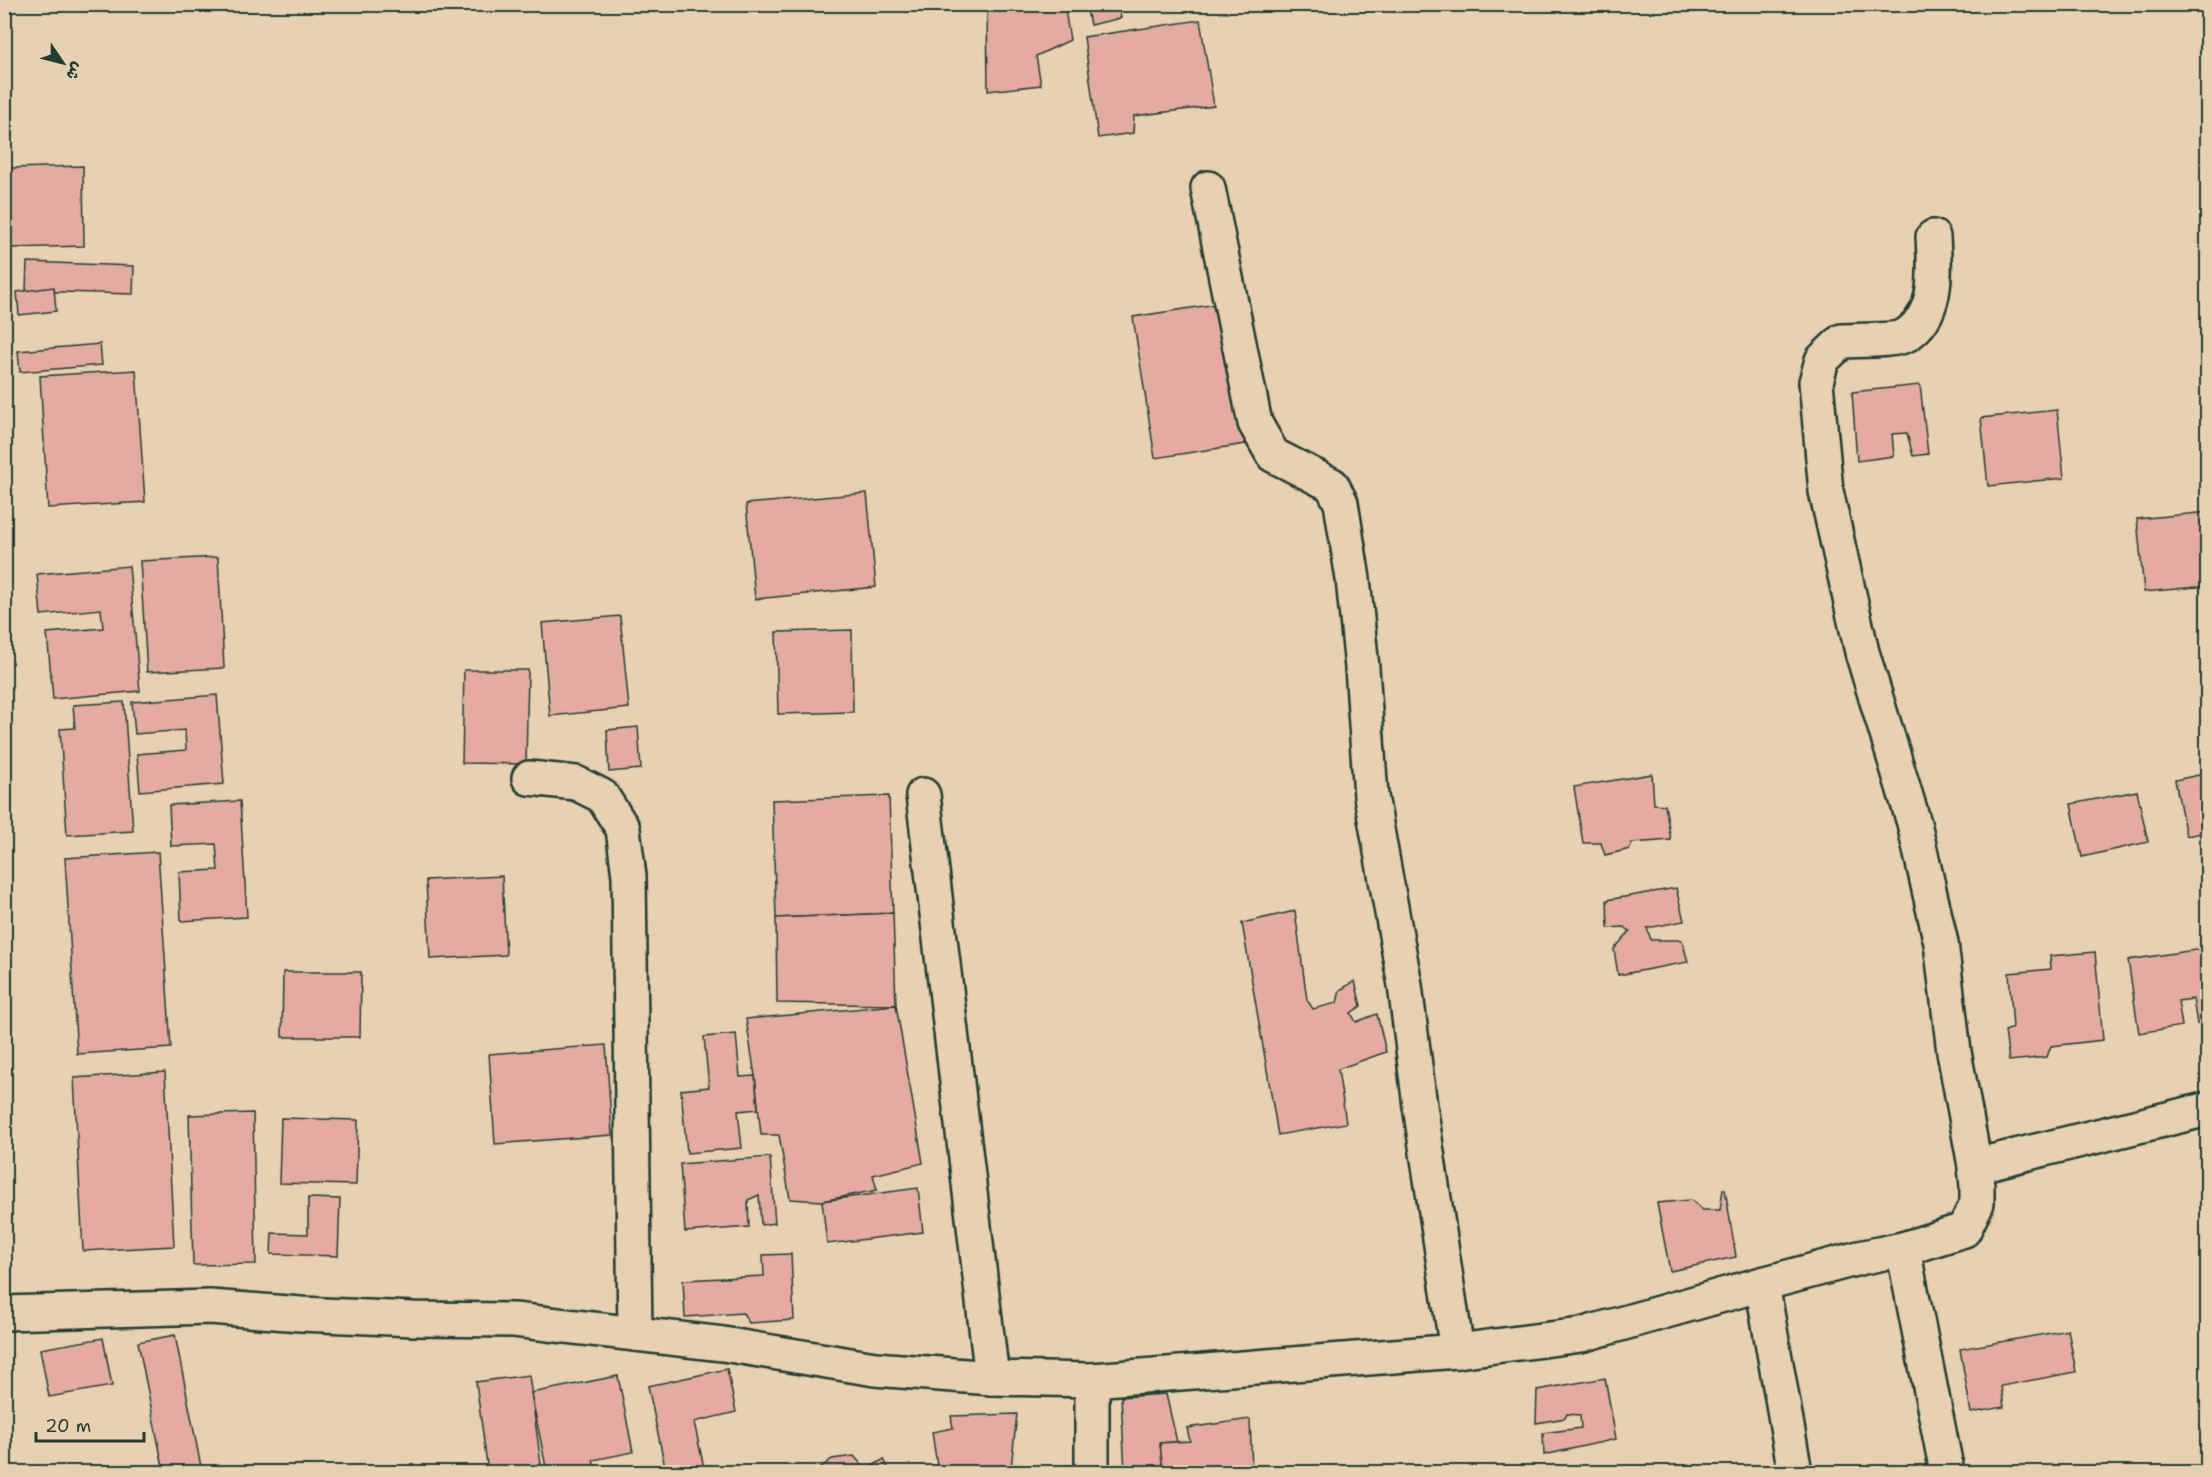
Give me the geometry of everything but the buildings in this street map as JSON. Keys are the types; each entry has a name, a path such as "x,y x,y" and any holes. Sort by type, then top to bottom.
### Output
{"street":[{"path":"1208,188 1255,423 1273,455 1332,485 1341,503 1353,579 1371,796 1405,985 1422,1118 1457,1351"},
{"path":"4,1313 210,1307 402,1319 514,1320 723,1344 875,1368 992,1378 1092,1380 1457,1351 1581,1335 1859,1258 1903,1249 1964,1230 1977,1203 1975,1166 1954,1052 1941,943 1914,823 1862,652 1826,491 1816,382 1822,360 1842,341 1905,336 1926,316 1935,280 1933,237"},
{"path":"529,778 576,783 602,796 623,829 629,876 635,1334"},
{"path":"923,795 992,1378"},
{"path":"1975,1166 2208,1109"},
{"path":"1903,1249 1947,1473"},
{"path":"1762,1284 1795,1473"},
{"path":"1092,1380 1092,1473"}]}
